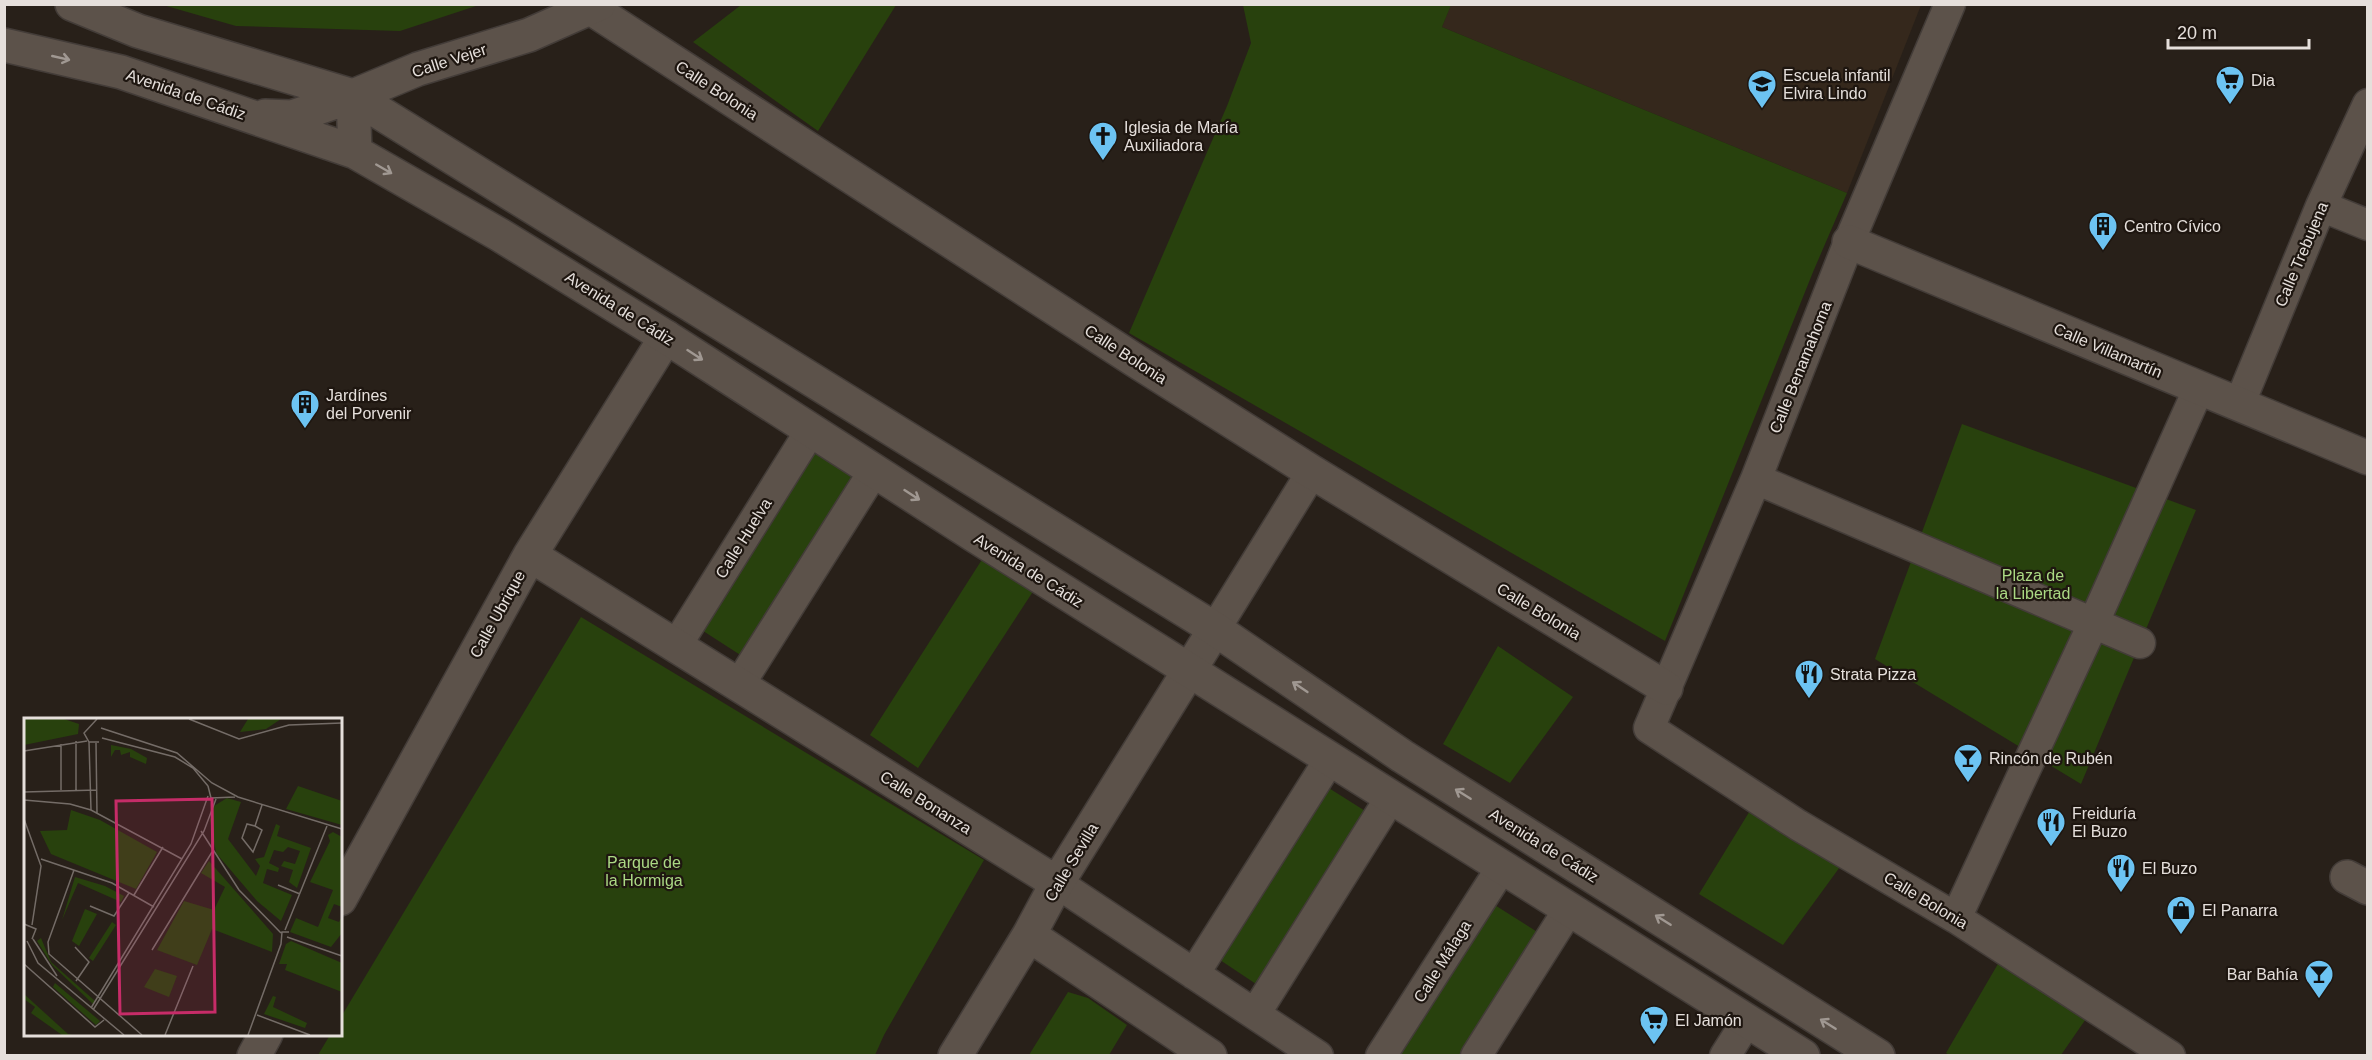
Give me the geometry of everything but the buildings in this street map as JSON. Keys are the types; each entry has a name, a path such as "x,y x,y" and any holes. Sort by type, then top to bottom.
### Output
{"street":[{"name":"Avenida de Cádiz","path":"72,4 138,31 353,96 1215,629 1402,756 1878,1056"},
{"name":"Calle Benamahoma","path":"1649,728 1756,479 1849,242 1950,4"},
{"name":"Calle Vejer","path":"245,115 292,117 353,96 418,69 529,35 595,7"},
{"name":"Calle Bolonia","path":"595,7 1136,361 1312,472 1666,688"},
{"name":"Avenida de Cádiz","path":"4,45 121,72 355,152 500,235 666,337 874,471 1803,1056"},
{"path":"353,96 355,152"},
{"name":"Calle Trebujena","path":"2239,405 2321,206 2367,104"},
{"path":"2321,206 2367,225"},
{"name":"Calle Villamartín","path":"1849,242 2367,458"},
{"name":"Calle Ubrique","path":"342,895 530,555 666,337"},
{"path":"1956,918 2094,622 2199,388"},
{"name":"Calle Huelva","path":"676,646 811,430"},
{"path":"739,685 874,471"},
{"path":"1189,670 1312,472"},
{"path":"1756,479 2140,643"},
{"name":"Calle Bonanza","path":"530,555 1057,883 1318,1056"},
{"name":"Calle Sevilla","path":"955,1056 1029,935 1057,883 1189,670"},
{"name":"Calle Bolonia","path":"1649,728 1798,825 1956,918 2170,1056"},
{"path":"1194,974 1330,759"},
{"path":"1255,1014 1391,797"},
{"name":"Calle Málaga","path":"1382,1056 1502,867"},
{"path":"1476,1056 1569,909"},
{"path":"1029,935 1210,1056"},
{"path":"1725,1056 1747,1021"},
{"path":"254,1056 265,1036"}],"shaded area":[{"name":"Escuela infantil Elvira Lindo","path":"1451,4 1921,5 1847,193 1442,27"}],"green space":[{"path":"163,5 479,5 400,31 236,26"},
{"path":"741,5 896,5 818,131 693,42"},
{"path":"1243,5 1451,5 1442,27 1847,193 1665,641 1129,333 1227,106 1251,43"},
{"name":"Plaza de la Libertad","path":"1962,424 2196,510 2081,784 1875,659"},
{"path":"809,447 858,480 745,658 697,627"},
{"path":"983,558 1034,590 918,768 870,735"},
{"name":"Parque de la Hormiga","path":"581,617 984,860 884,1035 875,1055 318,1055 329,1036 342,1036 342,1015"},
{"path":"1498,646 1573,697 1510,783 1443,744"},
{"path":"1324,785 1370,814 1259,986 1217,958"},
{"path":"1751,809 1845,860 1783,945 1699,894"},
{"path":"1490,902 1542,935 1463,1055 1395,1056"},
{"path":"2002,957 2090,1013 2061,1055 1951,1056 1946,1053"},
{"path":"1068,992 1088,998 1127,1025 1109,1055 1029,1055"}],"place":[{"name":"Dia","path":"2230,106"},
{"name":"Escuela infantil Elvira Lindo","path":"1762,110"},
{"name":"Iglesia de María Auxiliadora","path":"1103,162"},
{"name":"Centro Cívico","path":"2103,252"},
{"name":"Jardínes del Porvenir","path":"305,430"},
{"name":"Strata Pizza","path":"1809,700"},
{"name":"Rincón de Rubén","path":"1968,784"},
{"name":"Freiduría El Buzo","path":"2051,848"},
{"name":"El Buzo","path":"2121,894"},
{"name":"El Panarra","path":"2181,936"},
{"name":"Bar Bahía","path":"2319,1000"},
{"name":"El Jamón","path":"1654,1046"}]}
